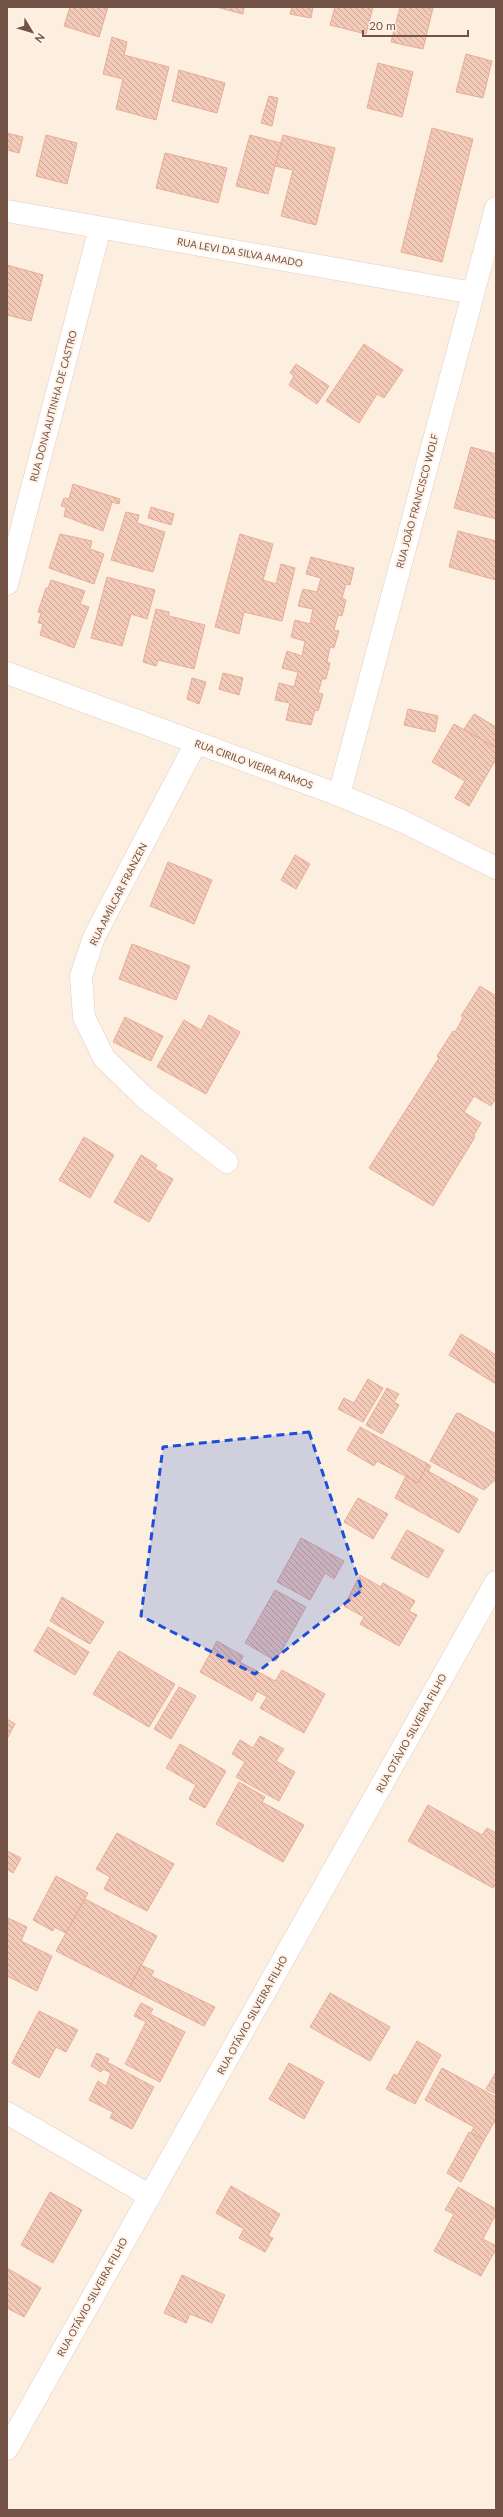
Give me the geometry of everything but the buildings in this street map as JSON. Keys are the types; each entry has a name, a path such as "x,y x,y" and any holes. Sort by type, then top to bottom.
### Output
{"street":[{"name":"RUA JOÃO FRANCISCO WOLF","path":"339,795 496,208"},
{"name":"RUA LEVI DA SILVA AMADO","path":"7,211 473,293"},
{"name":"RUA DONA AUTINHA DE CASTRO","path":"7,584 100,228"},
{"name":"RUA CIRILO VIEIRA RAMOS","path":"7,673 339,795 402,821 496,868"},
{"name":"RUA AMÍLCAR FRANZEN","path":"196,743 94,937 81,976 84,1017 104,1058 145,1098 227,1162"},
{"name":"RUA OTÁVIO SILVEIRA FILHO","path":"7,2449 496,1582"},
{"path":"7,2113 150,2196"}],"highlighted area":[{"path":"309,1432 362,1590 255,1674 141,1616 163,1447"}]}
